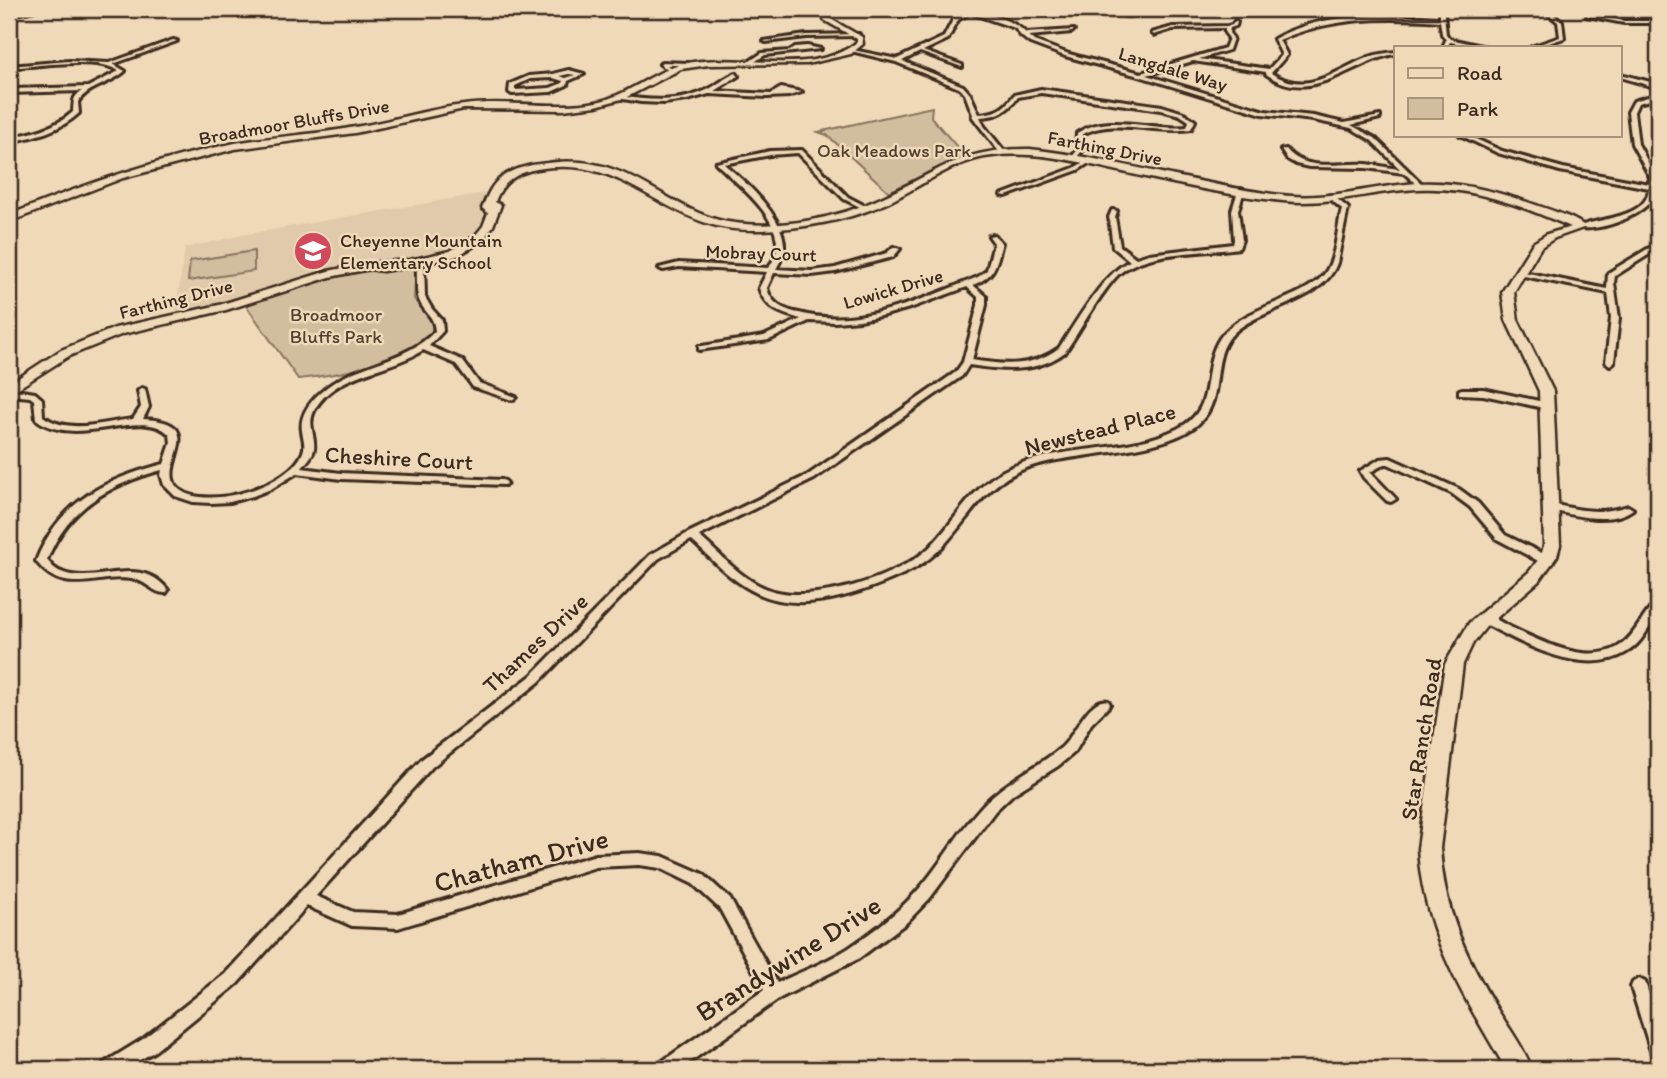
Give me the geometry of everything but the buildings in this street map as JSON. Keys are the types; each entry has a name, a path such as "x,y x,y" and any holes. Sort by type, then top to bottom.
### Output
{"street":[{"path":"9,14 39,9"},
{"path":"828,9 824,16 826,19 858,35 861,43 853,51"},
{"name":"Langdale Way","path":"903,15 940,9 973,10 1012,25 1032,42 1067,55 1264,113 1344,125 1367,134 1421,186"},
{"path":"1098,9 1121,15 1228,9 1237,21 1221,38 1190,59 1141,75"},
{"path":"1154,9 1161,11"},
{"path":"1219,9 1226,19 1235,22"},
{"path":"1450,9 1442,15 1444,34 1448,40 1479,46"},
{"path":"1536,46 1562,38 1560,22 1544,9"},
{"path":"1621,9 1658,14"},
{"path":"898,61 946,38 956,19 973,10"},
{"path":"1589,15 1613,21 1658,22"},
{"path":"1269,71 1285,55 1276,39 1294,30 1384,16 1443,20"},
{"path":"1153,34 1173,29 1221,38 1229,46 1231,38 1227,30"},
{"path":"1023,35 1072,32"},
{"path":"766,41 806,36 858,35"},
{"path":"1445,46 1448,40"},
{"path":"9,67 111,64 175,41"},
{"path":"853,51 898,61 961,88 967,94 975,116 1002,152"},
{"name":"Broadmoor Bluffs Drive","path":"9,219 91,187 222,149 353,130 436,111 506,104 572,107 620,99 668,69 688,64 713,61 790,64 853,51"},
{"path":"920,51 960,66"},
{"path":"749,63 764,54 791,52"},
{"path":"1269,71 1272,77 1285,81 1318,84 1343,75 1353,66 1379,56 1394,54"},
{"path":"1190,59 1269,71"},
{"path":"9,140 67,121 76,113 77,98 121,73 120,67 111,64"},
{"path":"506,104 512,92 512,85 517,81 569,72 581,74 551,90 512,92"},
{"path":"709,92 736,75"},
{"path":"554,76 566,80"},
{"path":"1622,77 1658,86"},
{"path":"9,91 89,89"},
{"path":"975,116 1006,111 1016,96 1041,91 1162,108 1189,117 1192,125 1171,131 1121,127 1100,129 1081,135 1082,148 1071,157"},
{"path":"620,99 652,101 709,92 774,94"},
{"path":"1391,499 1365,471 1383,461 1399,464 1455,491 1474,505 1501,537 1548,561 1552,545 1548,406 1544,383 1509,311 1508,292 1533,251 1544,239 1614,218 1644,206 1652,197 1656,187 1635,144 1631,111 1636,102 1658,96"},
{"path":"1344,125 1378,117"},
{"path":"1465,136 1500,152 1562,170 1656,187"},
{"path":"1284,150 1288,156 1314,166 1362,166 1404,171"},
{"path":"774,227 764,207 751,196 738,178 719,163 770,153 800,151 846,198 866,208"},
{"name":"Farthing Drive","path":"9,391 43,365 103,337 222,307 328,274 420,261 461,251 475,243 488,228 496,187 512,175 543,165 577,163 608,169 712,222 738,227 774,227 866,208 967,159 1002,152 1036,152 1294,199 1421,186 1461,188 1504,196 1581,227"},
{"path":"1004,195 1089,162"},
{"path":"968,284 982,296 982,305 967,362 1013,367 1050,359 1062,350 1117,270 1149,256 1236,246 1238,240 1235,210 1241,191"},
{"name":"Newstead Place","path":"692,535 748,584 770,594 798,600 824,598 852,591 902,570 929,555 984,490 1001,476 1046,460 1161,437 1194,425 1204,416 1208,406 1219,349 1230,331 1243,320 1317,284 1330,271 1345,208 1329,196"},
{"path":"1114,211 1112,217 1117,247 1135,261"},
{"name":"Lowick Drive","path":"774,227 781,244 763,288 769,302 780,310 806,319 847,321 871,316 981,279 990,271 998,243 992,236"},
{"name":"Mobray Court","path":"663,268 679,265 812,273 835,270 890,255 896,249"},
{"path":"1610,362 1615,318 1610,283 1613,272 1652,250"},
{"path":"9,391 32,395 38,399 39,417 53,426 80,429 137,421 163,425 176,435 177,444 166,466 166,481 170,488 186,497 216,500 252,493 283,480 295,470 309,451 306,423 308,415 329,389 358,373 425,347 439,331 440,325 419,295 423,272 420,261"},
{"path":"1519,273 1559,284 1612,292"},
{"path":"702,348 766,338 806,319"},
{"path":"425,347 459,362 476,385 512,397"},
{"name":"Thames Drive","path":"110,1069 149,1045 230,979 428,763 535,679 654,557 692,535 811,477 959,374 967,362"},
{"path":"137,421 145,407 142,391"},
{"path":"1462,392 1483,392 1548,406"},
{"path":"162,590 149,580 136,576 76,579 61,577 48,571 41,561 45,546 54,532 87,500 131,476 166,466"},
{"name":"Cheshire Court","path":"295,470 341,476 502,483"},
{"path":"1550,507 1590,515 1614,514 1628,509"},
{"name":"Star Ranch Road","path":"1520,1069 1454,955 1437,914 1428,877 1429,848 1454,664 1462,645 1484,618 1548,561"},
{"path":"1484,618 1552,651 1584,656 1613,654 1622,650 1654,612"},
{"name":"Brandywine Drive","path":"666,1069 774,993 853,954 901,918 925,893 990,807 1008,790 1070,748 1087,721 1104,704"},
{"name":"Chatham Drive","path":"305,898 352,919 398,921 596,861 639,859 662,862 698,879 725,904 774,993"},
{"path":"1639,987 1658,1048"}],"shaded area":[{"name":"Cheyenne Mountain Elementary School","path":"485,193 482,227 473,237 450,249 421,257 325,270 214,306 175,314 185,248 247,234"}],"green space":[{"name":"Oak Meadows Park","path":"932,107 931,117 964,155 889,192 827,135 818,132"},
{"path":"254,251 254,271 188,281 190,261"},
{"name":"Broadmoor Bluffs Park","path":"416,266 414,299 433,323 431,336 404,354 349,371 298,379 245,304 322,278"}],"place":[{"name":"Cheyenne Mountain Elementary School","path":"313,251"}]}
